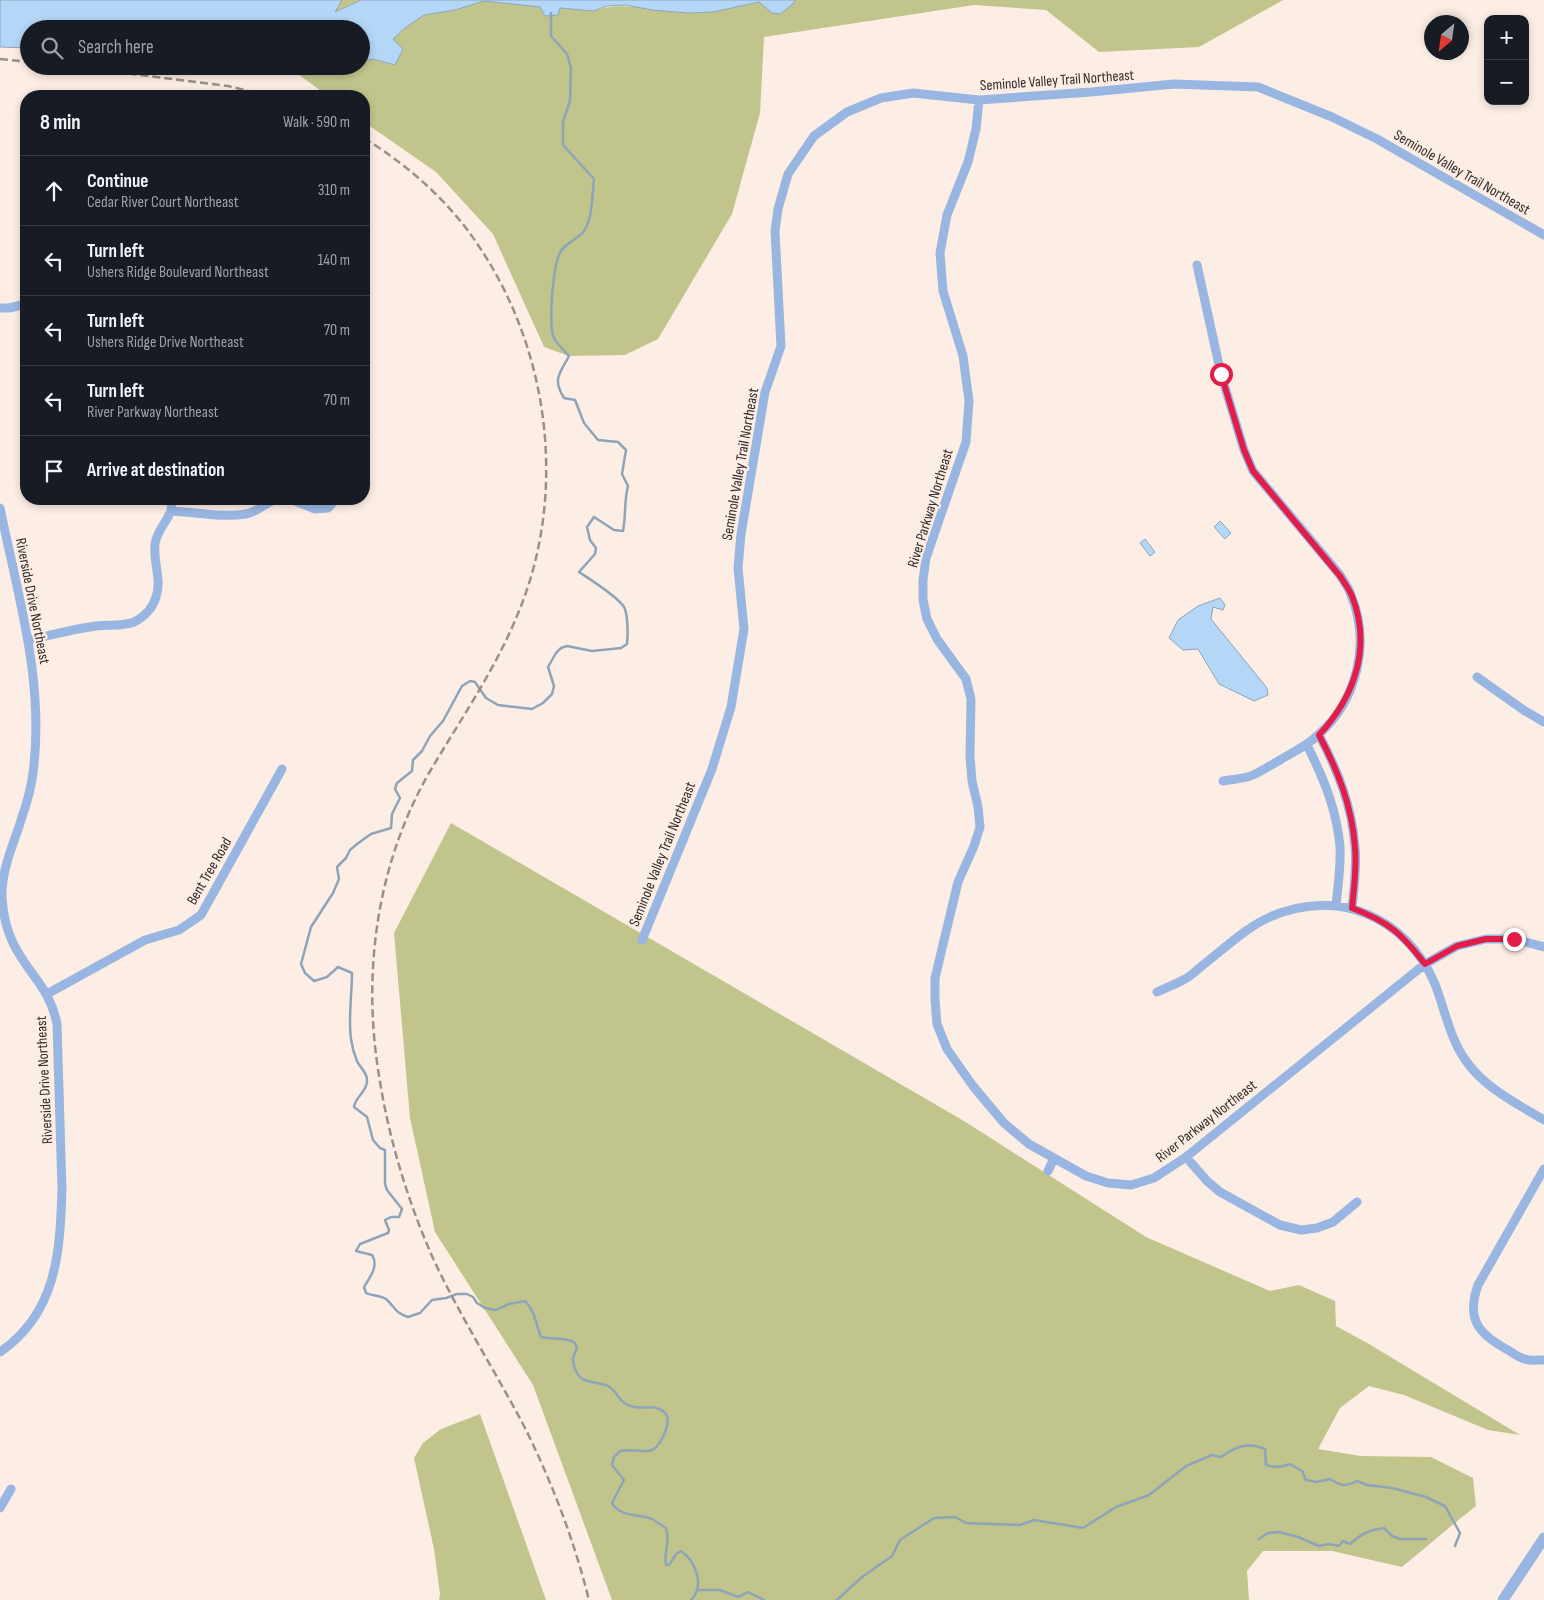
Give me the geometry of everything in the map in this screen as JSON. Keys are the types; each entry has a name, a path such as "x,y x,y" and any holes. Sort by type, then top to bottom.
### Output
{"street":[{"name":"Seminole Valley Trail Northeast","path":"642,940 712,769 731,706 744,629 738,568 741,534 765,392 781,346 775,231 778,209 788,174 814,136 847,112 881,98 913,93 979,100 1174,84 1258,87 1332,117 1377,139 1544,235"},
{"name":"River Parkway Northeast","path":"979,100 976,129 968,162 947,215 940,253 942,292 964,356 969,400 966,442 926,558 923,580 923,600 927,619 936,639 966,679 971,699 970,756 972,781 980,827 958,882 935,978 937,1024 947,1049 973,1086 1004,1123 1029,1144 1086,1176 1108,1183 1131,1185 1154,1178 1186,1157 1425,964 1457,946 1486,939 1514,939 1544,947"},
{"path":"1197,265 1221,374 1253,471 1340,576 1351,595 1358,617 1360,641 1354,682 1332,721 1319,735 1252,776 1223,781"},
{"path":"0,308 20,305"},
{"path":"29,640 98,625 118,626 134,622 145,615 152,607 157,596 158,582 154,556 155,541 171,511 171,505"},
{"path":"171,511 229,515 248,514 263,505"},
{"path":"305,505 315,509 328,508 331,505"},
{"name":"Riverside Drive Northeast","path":"0,508 29,640 35,684 37,731 33,775 23,816 8,856 2,896 5,920 14,944 54,1008 57,1024 62,1189 62,1213 57,1248 46,1299 38,1315 26,1331 0,1352"},
{"path":"1477,678 1544,722"},
{"path":"1319,735 1335,765 1345,792 1352,821 1355,849 1352,908"},
{"path":"1307,744 1330,796 1337,824 1340,848 1336,905"},
{"name":"Bent Tree Road","path":"47,994 145,940 178,930 201,915 282,769"},
{"path":"1157,992 1185,979 1247,930 1269,917 1311,905 1336,905 1352,908 1389,925 1408,942 1425,964 1435,984 1454,1040 1465,1060 1478,1077 1496,1092 1544,1120"},
{"path":"1186,1157 1207,1181 1220,1192 1280,1225 1301,1230 1317,1228 1333,1222 1357,1202"},
{"path":"1048,1171 1054,1158"},
{"path":"1544,1169 1478,1285 1474,1299 1474,1313 1480,1329 1491,1341 1525,1360 1544,1360"},
{"path":"0,1508 11,1489"},
{"path":"1503,1600 1544,1538"}],"green space":[{"path":"342,0 361,0 334,12"},
{"path":"795,0 1283,0 1199,47 1099,52 1046,10 974,5 764,37 760,113 732,214 658,339 625,355 569,356 544,347 493,234 436,172 370,126 370,90 320,90 299,75 370,75 370,59 372,59 395,65 393,39 405,28 424,15 455,10 484,1 593,11 616,6 627,6 686,13 714,11 759,2 772,13 793,4"},
{"path":"451,823 964,1121 1146,1237 1270,1291 1299,1285 1335,1301 1336,1326 1520,1435 1488,1430 1404,1395 1369,1386 1340,1408 1318,1449 1361,1456 1431,1457 1473,1478 1476,1506 1402,1567 1332,1551 1263,1551 1247,1571 1249,1600 612,1600 533,1385 435,1232 410,1118 394,933"},
{"path":"480,1414 546,1600 439,1600 440,1594 434,1549 414,1458 423,1443 441,1429"}],"water":[{"path":"0,0 342,0 335,12 361,0 795,0 793,4 780,14 772,13 759,2 713,12 688,13 652,10 626,5 607,6 593,11 560,8 558,15 545,16 540,7 484,1 455,10 424,15 405,28 393,39 403,49 395,65 370,60 370,20 20,20 20,48 0,47"},
{"path":"1220,521 1231,533 1225,539 1214,527"},
{"path":"1145,539 1155,552 1150,556 1140,543"},
{"path":"1220,598 1225,605 1223,610 1213,607 1211,619 1267,688 1268,695 1254,701 1219,684 1198,649 1183,650 1169,638 1178,620 1198,606"}],"waterway":[{"path":"551,13 551,36 567,54 571,68 570,101 563,122 563,145 594,179 591,213 587,225 582,233 561,251 556,268 551,308 552,331 555,340 569,356 560,372 558,386 564,398 575,400 584,423 598,440 618,442 626,450 622,474 628,486 623,531 614,530 594,517 587,527 590,540 596,548 595,554 579,572 610,593 624,607 628,630 627,644 621,648 592,651 567,646 561,648 548,667 554,686 552,694 543,703 532,709 498,705 486,698 475,682 470,681 462,686 443,721 430,736 422,751 413,760 412,771 397,783 395,789 400,798 392,814 391,828 371,834 357,844 337,867 339,879 333,893 311,927 301,964 305,973 314,981 327,977 338,967 352,973 351,1039 357,1061 367,1078 365,1088 356,1100 354,1107 367,1117 373,1140 380,1148 385,1150 385,1184 387,1190 402,1209 399,1217 391,1217 385,1220 389,1230 388,1233 360,1244 356,1251 372,1255 375,1263 373,1271 364,1287 366,1293 384,1298 403,1315 408,1317 420,1313 432,1300 457,1294 467,1294 485,1308 496,1310 509,1304 525,1301 533,1313 541,1337 569,1340 575,1344 577,1347 573,1358 573,1365 582,1379 608,1386 622,1401 629,1405 654,1407 664,1412 667,1418 666,1430 653,1450 620,1451 614,1457 612,1465 624,1480 612,1503 620,1511 647,1517 666,1528 668,1539 665,1556 666,1565 669,1565 677,1553 681,1551 691,1561 697,1574 697,1588 691,1600"},
{"path":"837,1600 862,1577 892,1556 900,1540 934,1518 955,1517 966,1523 1020,1525 1034,1520 1083,1528 1116,1507 1149,1495 1186,1466 1212,1455 1221,1457 1242,1446 1265,1449 1266,1465 1278,1467 1290,1464 1302,1471 1306,1480 1317,1482 1330,1479 1344,1485 1357,1481 1367,1485 1392,1488 1426,1497 1445,1506 1460,1533 1455,1546"},
{"path":"1259,1539 1268,1533 1279,1532 1298,1537 1319,1546 1329,1544 1339,1546 1343,1541 1350,1544 1366,1533 1384,1528 1392,1536 1400,1539 1426,1539"},
{"path":"698,1590 720,1590 738,1597 748,1592 764,1600"}],"railway":[{"path":"0,59 20,61"},
{"path":"141,75 228,86 244,90"},
{"path":"370,142 413,173 428,187 456,216 480,248 504,289 522,333 536,378 544,425 546,472 543,520 534,566 519,611 500,653 429,773 399,837 381,905 375,940 373,1011 375,1046 383,1100 403,1180 412,1205 442,1278 524,1426 544,1468 569,1533 589,1600"}],"route":[{"path":"1221,374 1244,450 1253,471 1340,576 1351,595 1358,617 1360,641 1354,682 1344,703 1332,721 1319,735 1335,765 1345,792 1352,821 1355,849 1352,908 1389,925 1408,942 1425,964 1457,946 1486,939 1514,939"}]}
